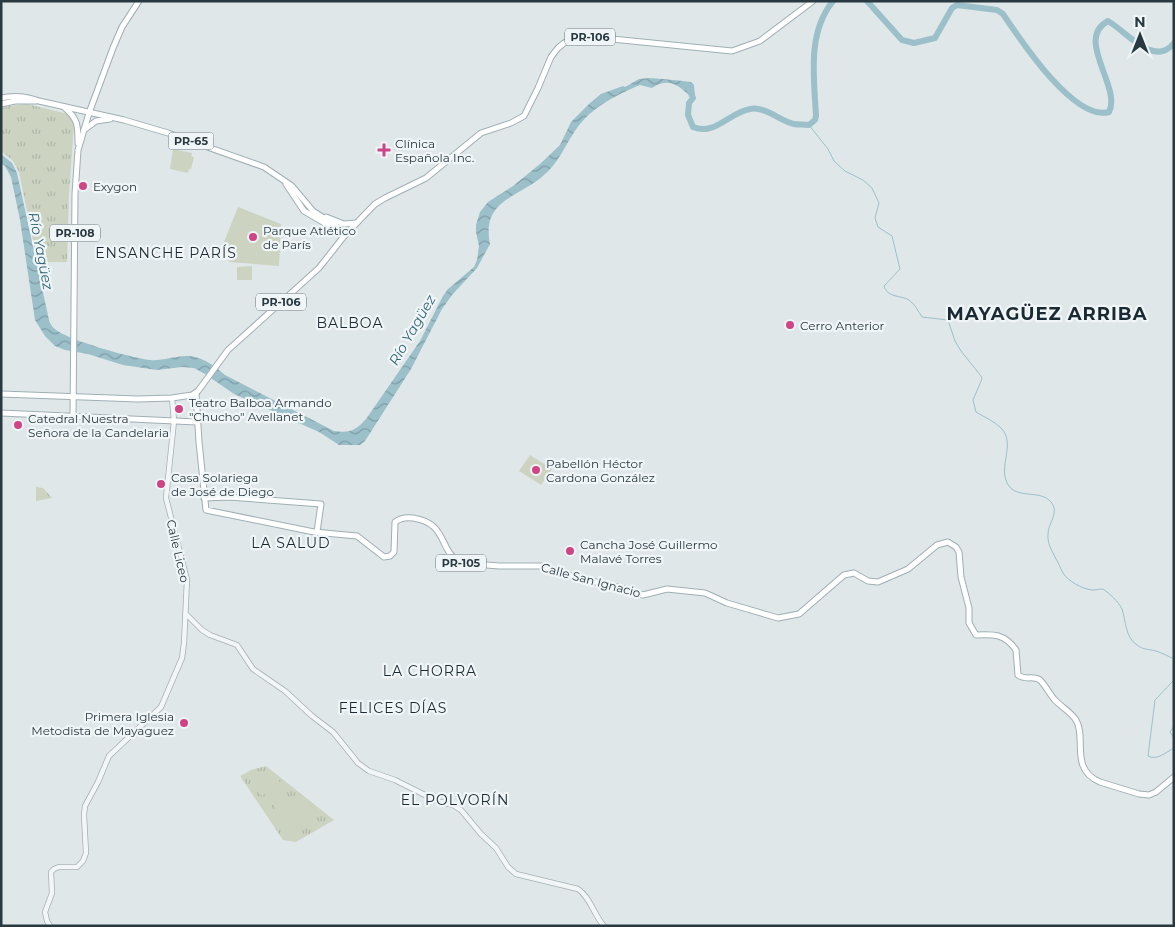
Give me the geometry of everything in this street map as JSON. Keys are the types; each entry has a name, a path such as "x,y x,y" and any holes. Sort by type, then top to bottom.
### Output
{"main road":[{"name":"PR-108","path":"73,417 75,194 78,150 89,113 122,27 140,1"},
{"name":"PR-106","path":"196,393 228,350 319,268 340,241 342,234 357,223 375,204 426,178 481,133 524,116 534,98 551,57 567,41 575,38 602,38 732,51 760,41 813,1"},
{"name":"PR-65","path":"1,98 29,97 114,118 167,132 246,159 269,170 286,184 304,210 342,234"},
{"name":"PR-65","path":"1,104 15,101 39,101"},
{"path":"64,107 73,115 77,122 78,150"},
{"path":"84,131 96,122 114,118"},
{"name":"PR-65","path":"286,184 292,186 308,206 342,230 342,234"},
{"path":"319,215 344,224 357,223"},
{"path":"312,216 314,220 338,236 340,241"},
{"path":"1,394 138,399 172,398 196,393 204,498 321,504 317,532"},
{"path":"1,412 197,422"},
{"name":"Calle San Ignacio","path":"204,498 206,510 317,532 359,537 382,556 388,557 395,551 395,522 400,518 410,517 431,523 436,528 450,553 457,561 462,563 542,566 578,578 643,595 662,589 710,594 733,604 778,618 799,614 846,574 854,573 868,581 876,582 904,571 941,543 951,543 959,552 961,577 969,608 971,629 976,635 993,634 1005,639 1016,650 1018,676 1025,679 1035,678 1040,680 1054,700 1071,713 1078,726 1081,760 1095,780 1145,796 1156,792 1174,777"}],"street":[{"name":"Calle Liceo","path":"50,926 45,912 52,893 51,872 59,867 77,867 83,861 86,849 85,806 111,753 144,725 166,700 182,658 187,580 166,498 174,421 172,398"},
{"path":"186,614 202,630 237,646 252,669 285,691 333,732 358,763 370,771 395,780 436,801 456,806 466,814 481,834 496,848 511,870 524,877 578,889 604,926"}],"green space":[{"path":"27,104 68,114 74,125 69,193 67,262 37,260 19,172 13,161 1,151 1,108"},
{"path":"173,149 192,153 191,156 194,157 188,173 170,169"},
{"name":"Parque Atlético de París","path":"238,207 281,224 279,266 230,262 227,257 228,248 222,247"},
{"path":"252,266 252,280 237,280 237,267"},
{"name":"Pabellón Héctor Cardona González","path":"530,455 552,469 541,485 519,471"},
{"path":"36,487 43,488 52,498 36,501"},
{"path":"266,766 334,820 296,842 283,840 240,776 251,770"},
{"path":"260,774 273,775 282,784 262,796 249,778"},
{"path":"296,800 305,802 322,814 291,831 273,805 282,801"}],"water":[{"path":"649,78 691,82 694,85 695,96 691,97 673,84 663,83 652,88 640,85 602,104 579,125 549,171 534,183 504,201 497,208 491,217 489,229 490,244 477,268 442,309 411,369 365,441 360,445 339,445 319,432 234,394 194,368 182,367 157,370 123,365 88,354 65,350 55,346 45,336 35,320 20,220 11,177 5,166 1,164 1,154 12,163 17,173 49,320 54,328 86,343 141,359 160,360 191,356 203,360 225,375 334,431 344,432 352,430 366,419 420,341 448,289 474,267 479,246 476,225 480,212 488,202 513,186 560,145 571,122 601,94 623,86 625,87 639,79"}],"waterway":[{"name":"Río Yagüez","path":"690,91 693,98 689,103 688,115 693,127 701,129 715,126 736,114 750,109 767,112 794,124 809,125 815,120 816,116 814,71 816,41 819,27 833,1"},
{"name":"Río Yagüez","path":"867,1 902,40 914,43 935,38 952,8 957,5 997,10 1003,14 1049,76 1080,104 1095,112 1109,112 1111,102 1110,90 1097,51 1096,39 1099,29 1108,21 1149,50 1158,52 1166,50 1174,43"},
{"path":"809,125 828,149 834,161 845,171 863,180 872,188 879,203 875,218 878,227 892,236 900,269 885,285 886,291 892,295 909,300 922,317 948,320 955,341 981,376 982,379 973,400 976,412 992,421 1005,434 1007,441 1005,472 1009,486 1019,492 1044,497 1053,505 1054,515 1048,530 1048,541 1063,573 1068,579 1080,586 1092,590 1103,589 1106,591 1122,609 1128,633 1133,642 1142,648 1156,651 1174,659"},
{"path":"1174,680 1155,700 1148,756 1158,757 1174,748"},
{"path":"1174,726 1170,732 1174,738"}],"place":[{"name":"Clínica Española Inc.","path":"384,150"},
{"name":"Exygon","path":"83,186"},
{"name":"Parque Atlético de París","path":"253,237"},
{"name":"Cerro Anterior","path":"790,325"},
{"name":"Teatro Balboa Armando \"Chucho\" Avellanet","path":"179,409"},
{"name":"Catedral Nuestra Señora de la Candelaria","path":"18,425"},
{"name":"Pabellón Héctor Cardona González","path":"536,470"},
{"name":"Casa Solariega de José de Diego","path":"161,484"},
{"name":"Cancha José Guillermo Malavé Torres","path":"570,551"},
{"name":"Primera Iglesia Metodista de Mayaguez","path":"184,723"}],"district":[{"name":"ENSANCHE PARÍS","path":"166,253"},
{"name":"MAYAGÜEZ ARRIBA","path":"1047,314"},
{"name":"BALBOA","path":"350,323"},
{"name":"LA SALUD","path":"291,543"},
{"name":"LA CHORRA","path":"430,671"},
{"name":"FELICES DÍAS","path":"393,708"},
{"name":"EL POLVORÍN","path":"455,800"}]}
